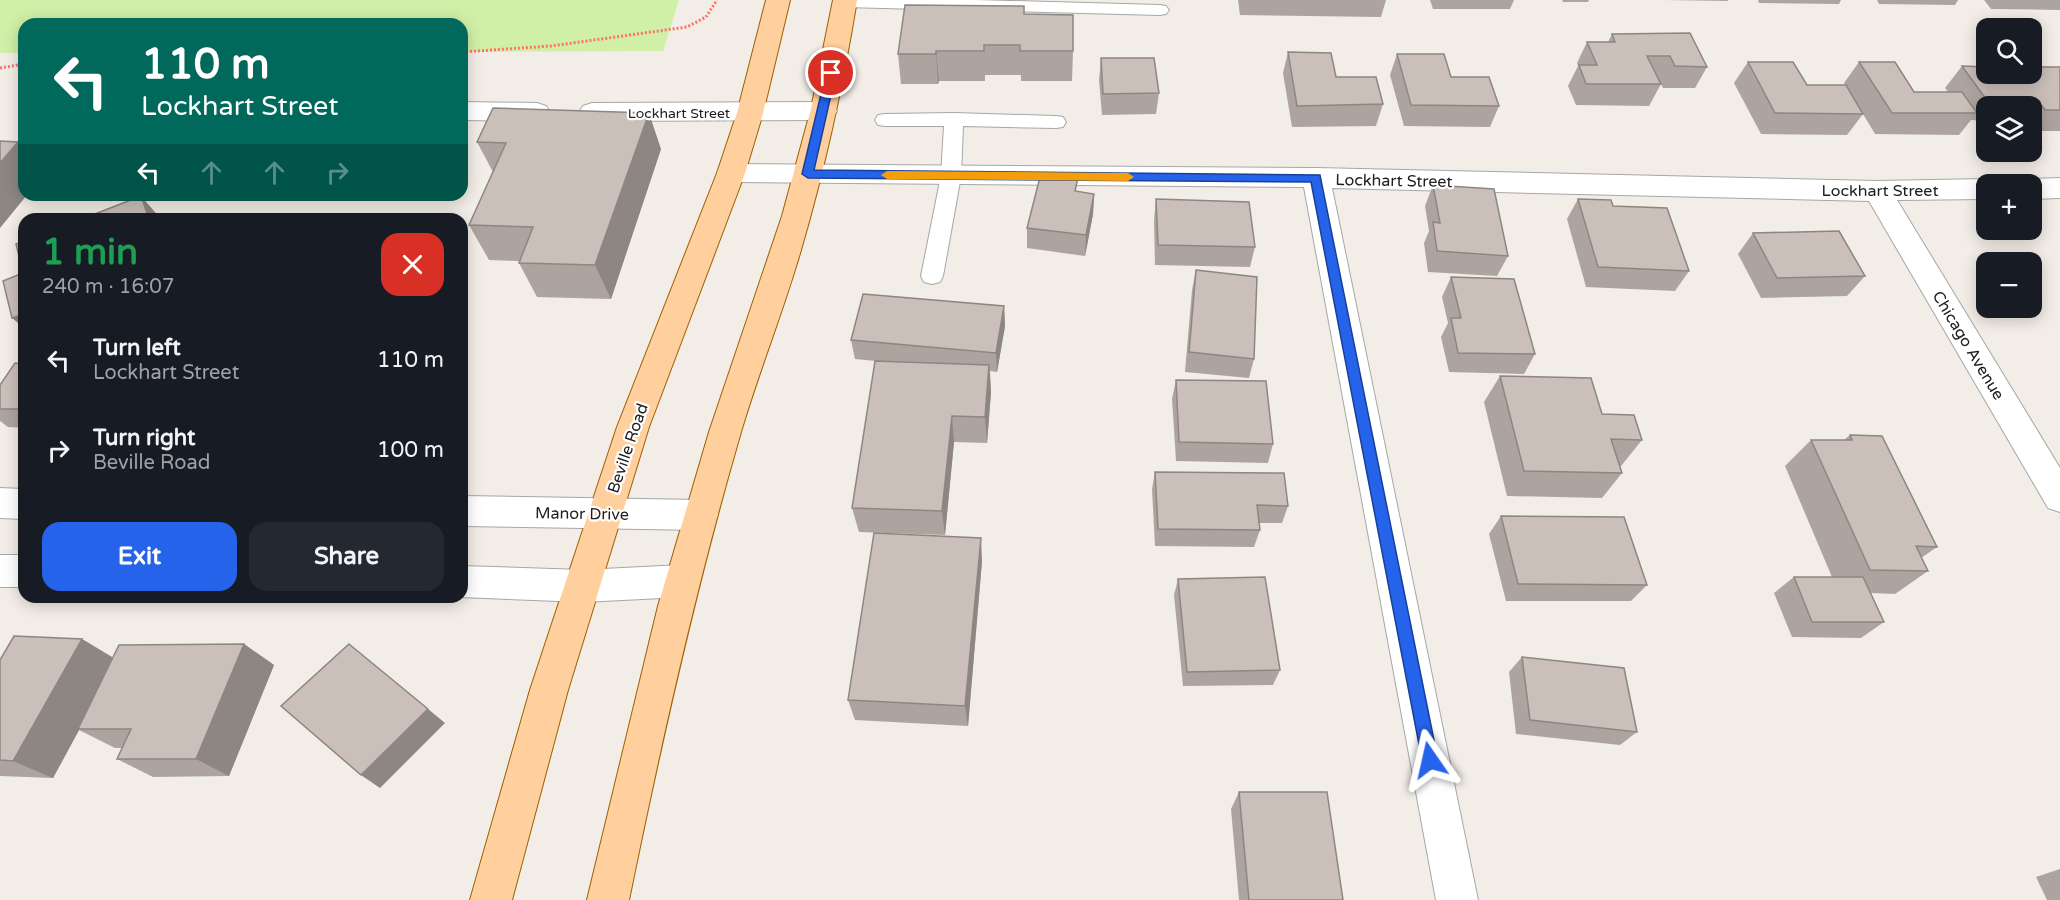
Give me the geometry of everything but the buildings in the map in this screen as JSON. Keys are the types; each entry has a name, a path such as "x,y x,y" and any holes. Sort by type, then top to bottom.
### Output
{"main road":[{"name":"Beville Road","path":"491,900 549,690 633,427 731,173 750,113 778,0"},
{"path":"608,900 682,581 726,430 775,284 808,174 824,111 844,1"}],"street":[{"name":"Lockhart Street","path":"468,111 750,113 824,111"},
{"name":"Lockhart Street","path":"731,173 1316,178 1877,191 1976,189"},
{"path":"1316,178 1457,900"},
{"path":"2042,189 2060,188"},
{"name":"Chicago Avenue","path":"1877,191 2060,498"},
{"path":"0,503 18,504"},
{"name":"Manor Drive","path":"468,511 701,515"},
{"path":"0,571 18,571"},
{"path":"468,582 583,586 682,581"}],"lane":[{"path":"844,1 1160,10"},
{"path":"932,276 951,176 954,119"},
{"path":"885,120 954,119 1056,122"}],"path":[{"path":"468,52 551,46 687,27 700,22 715,8 717,0"},
{"path":"0,68 18,65"}],"green space":[{"path":"0,0 679,0 663,51 468,52 468,18 18,18 18,53 0,53"}],"slow traffic":[{"path":"887,175 1128,177"}],"route":[{"path":"831,73 808,174 1316,178 1430,760"}]}
